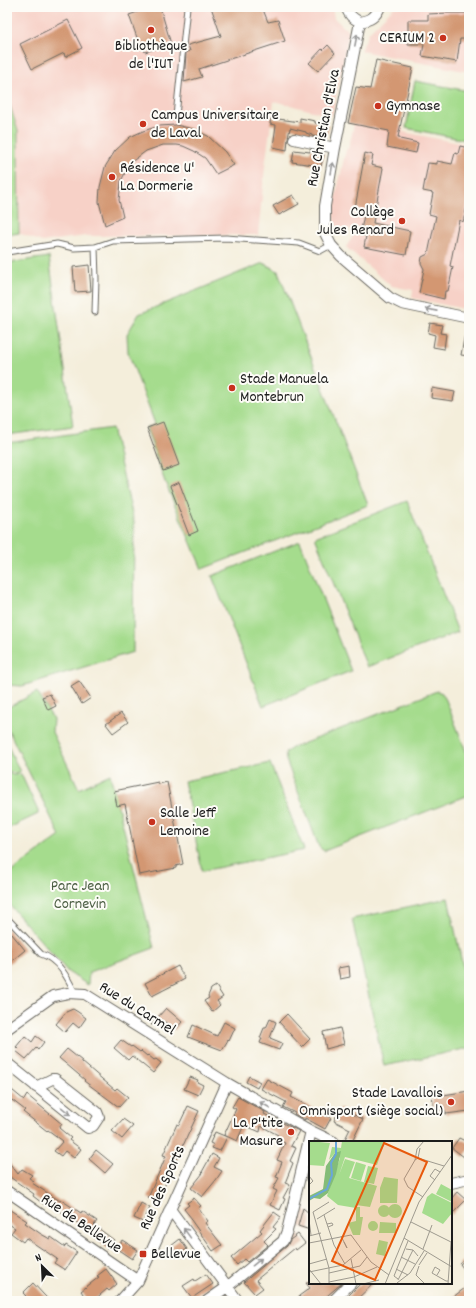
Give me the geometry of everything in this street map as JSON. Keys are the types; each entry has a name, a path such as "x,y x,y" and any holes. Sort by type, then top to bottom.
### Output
{"street":[{"path":"346,7 352,19 360,22 372,19 380,7"},
{"name":"Rue Christian d'Elva","path":"360,22 325,206 325,233 331,245 341,256 390,298 402,304 469,318"},
{"path":"294,140 335,148"},
{"name":"Rue du Carmel","path":"7,1029 53,996 68,992 84,994 227,1083 311,1132 332,1141"},
{"path":"7,1063 88,1128 94,1126 98,1117 97,1112 55,1079 36,1086"},
{"name":"Rue des Sports","path":"120,1301 138,1281 227,1083"},
{"path":"207,1301 282,1241 287,1231 311,1132"},
{"path":"452,1183 469,1178"},
{"name":"Rue de Bellevue","path":"7,1191 138,1281"},
{"path":"170,1210 238,1301"},
{"path":"333,1301 350,1284"}],"lane":[{"path":"176,116 187,7"},
{"path":"7,252 57,244 74,248 95,247 113,241 226,238 299,243 320,251 331,245"},
{"path":"95,247 95,312"},
{"path":"7,918 41,954 48,956 61,969 69,980 75,993"}],"shaded area":[{"name":"Campus Universitaire de Laval","path":"7,7 332,7 334,18 349,32 332,116 274,101 265,166 258,235 85,236 42,242 19,233 18,131 7,96"},
{"path":"394,7 469,7 469,72 361,51 369,32"},
{"name":"Collège Jules Renard","path":"354,124 382,130 384,124 403,127 403,132 469,145 469,310 412,298 413,290 391,286 346,247 355,233 349,228 338,234 333,215 346,150 349,147"}],"green space":[{"path":"415,81 469,91 469,125 466,140 406,128"},
{"path":"7,96 18,131 19,233 7,235"},
{"path":"49,257 73,426 7,435 7,263"},
{"name":"Stade Manuela Montebrun","path":"263,263 278,271 368,505 202,569 165,482 146,428 155,424 128,352 127,334 139,314"},
{"path":"112,428 134,522 133,652 22,686 7,685 7,443"},
{"path":"407,501 458,632 367,667 315,537"},
{"path":"300,541 351,671 263,706 212,576"},
{"path":"437,691 442,693 446,700 469,759 469,795 324,851 319,847 286,760 285,753 292,748"},
{"name":"Parc Jean Cornevin","path":"37,692 53,719 52,732 79,789 110,774 154,948 89,972 88,985 68,972 7,902 7,875 60,836 7,727 7,708"},
{"path":"7,744 20,772 15,773 7,771"},
{"path":"270,763 304,850 202,871 184,781"},
{"path":"7,773 14,775 21,774 38,814 7,829"},
{"path":"448,898 469,995 469,1048 384,1066 352,919"}],"building":[{"name":"Bibliothèque de l'IUT","path":"143,7 160,7 171,44 145,52 144,49 141,49 129,15 143,10"},
{"path":"211,7 262,7 268,22 278,20 285,41 199,69 202,77 184,82 186,52 190,51 188,45 221,36"},
{"name":"CERIUM 2","path":"469,13 469,39 460,39 457,62 422,56 424,44 408,44 408,20 428,20 428,14"},
{"path":"68,20 82,48 65,57 64,53 32,69 20,44"},
{"path":"328,45 335,53 318,71 309,63 322,49 323,50"},
{"name":"Gymnase","path":"376,60 413,68 398,137 400,137 400,139 418,143 416,153 387,147 389,131 348,123 356,87 370,89"},
{"path":"271,118 300,122 300,118 329,126 326,138 312,136 306,132 290,128 287,150 273,147 276,125 270,124"},
{"name":"Résidence U' La Dormerie","path":"176,125 193,129 208,136 225,152 234,165 216,174 205,158 183,146 163,145 146,151 130,163 121,181 119,200 123,217 105,225 99,202 100,187 105,167 115,151 130,137 143,131 159,126"},
{"path":"460,146 469,148 469,198 463,222 459,220 450,266 453,267 448,291 445,291 444,299 419,293 424,269 421,263 422,257 428,254 436,216 429,214 433,193 423,191 428,163 437,164 437,161 452,164 455,153 458,154"},
{"path":"311,149 315,150 314,152 324,154 321,166 292,162 294,150 310,152"},
{"path":"365,153 373,155 371,165 383,168 373,223 410,231 406,255 364,247 366,236 360,235 365,210 355,208"},
{"path":"293,195 299,204 279,215 273,206"},
{"path":"89,265 91,291 75,292 73,267"},
{"path":"430,323 442,325 440,333 446,334 444,349 433,347 435,335 428,333"},
{"path":"465,333 469,333 469,356 461,355"},
{"path":"432,388 455,392 453,401 431,398"},
{"path":"163,422 179,465 163,471 147,428"},
{"path":"179,482 198,531 189,535 170,486"},
{"path":"79,681 91,698 82,704 71,686"},
{"path":"50,694 56,706 48,710 42,697"},
{"path":"121,713 128,722 113,733 106,724"},
{"name":"Salle Jeff Lemoine","path":"158,782 159,784 167,782 183,864 176,866 176,868 139,875 125,804 117,806 114,791"},
{"path":"7,928 25,950 7,965"},
{"path":"178,966 185,979 152,996 145,983"},
{"path":"349,966 350,977 340,979 338,968"},
{"path":"216,986 223,997 217,1001 220,1005 212,1012 204,1001 209,998 208,996 211,989"},
{"path":"166,1008 182,1022 175,1030 165,1022 151,1025"},
{"path":"73,1009 86,1018 79,1028 73,1023 65,1032 56,1024 66,1012"},
{"path":"287,1014 310,1039 302,1047 279,1022"},
{"path":"270,1019 276,1022 270,1038 282,1043 279,1050 260,1043 262,1038 260,1038 264,1028 266,1028"},
{"path":"224,1022 235,1028 229,1041 228,1040 222,1050 188,1037 193,1025 217,1036"},
{"path":"340,1028 344,1044 326,1049 323,1032"},
{"path":"25,1036 32,1042 36,1036 44,1042 38,1050 36,1048 26,1059 16,1051 18,1049 16,1047"},
{"path":"121,1040 161,1063 153,1073 132,1056 128,1060 114,1048"},
{"path":"67,1049 115,1090 117,1088 128,1097 119,1107 84,1081 85,1080 59,1058"},
{"path":"249,1076 260,1082 257,1088 246,1082"},
{"path":"190,1077 198,1080 197,1082 203,1085 198,1095 184,1089"},
{"path":"267,1079 293,1093 291,1097 331,1118 325,1129 294,1114 295,1113 283,1107 286,1102 261,1089"},
{"path":"7,1086 24,1100 27,1095 62,1124 59,1128 71,1138 69,1140 81,1149 74,1158 65,1151 61,1156 54,1151 63,1141 48,1130 47,1131 23,1112 25,1110 12,1100 7,1106"},
{"name":"Stade Lavallois Omnisport (siège social)","path":"469,1091 469,1111 446,1114 445,1110 434,1111 432,1095"},
{"path":"238,1097 265,1112 264,1114 299,1131 291,1146 296,1148 290,1161 293,1163 285,1183 290,1185 283,1198 285,1199 280,1210 270,1205 277,1191 273,1189 279,1178 276,1177 282,1162 277,1160 285,1143 276,1139 278,1135 261,1126 260,1132 244,1125 237,1141 224,1135 236,1109 232,1107"},
{"path":"188,1106 199,1111 157,1202 148,1198 166,1156 163,1155 177,1124 179,1125"},
{"path":"340,1108 363,1119 352,1141 345,1139 350,1129 334,1121"},
{"path":"123,1119 133,1126 122,1139 112,1131"},
{"path":"215,1132 227,1137 220,1151 212,1148 214,1145 210,1143"},
{"path":"459,1138 469,1143 469,1150 464,1157 452,1148"},
{"path":"96,1150 113,1164 105,1173 89,1159"},
{"path":"212,1154 219,1158 214,1167 222,1171 202,1197 191,1188 203,1173 202,1172"},
{"path":"7,1160 18,1174 22,1169 32,1175 29,1178 34,1181 32,1183 60,1201 61,1200 81,1213 82,1211 97,1221 94,1225 114,1240 111,1245 107,1248 95,1238 97,1236 48,1203 46,1206 33,1196 34,1194 7,1175"},
{"path":"457,1192 466,1200 452,1214 452,1198"},
{"path":"194,1198 201,1206 198,1208 208,1221 205,1223 222,1245 213,1251 184,1209 189,1205 187,1203"},
{"path":"141,1203 150,1208 143,1222 134,1218"},
{"path":"7,1208 27,1221 25,1223 41,1234 50,1239 51,1237 65,1247 66,1245 77,1252 65,1270 54,1263 57,1259 26,1238 23,1242 11,1233 15,1228 7,1223"},
{"path":"303,1208 309,1213 309,1230 298,1226"},
{"path":"274,1212 281,1217 273,1227 276,1229 264,1241 268,1245 247,1262 244,1259 237,1265 231,1258 262,1232 260,1230"},
{"path":"298,1234 305,1243 296,1250 295,1248 256,1280 263,1288 255,1294 244,1282 287,1246 290,1240"},
{"path":"180,1239 187,1249 178,1255 171,1246"},
{"path":"122,1240 138,1250 132,1259 117,1249"},
{"path":"469,1257 469,1276 460,1264"},
{"path":"106,1269 117,1284 109,1291 107,1289 93,1301 88,1301 81,1291 99,1277 97,1276"},
{"path":"206,1274 213,1284 192,1298 183,1286"},
{"path":"33,1283 50,1301 20,1301 26,1296 23,1293"},
{"path":"306,1283 341,1284 321,1301 302,1301 299,1296 310,1288"},
{"path":"360,1284 373,1284 355,1301 343,1301"},
{"path":"469,1285 469,1301 456,1301 453,1297"}],"place":[{"name":"Bibliothèque de l'IUT","path":"151,30"},
{"name":"CERIUM 2","path":"443,38"},
{"name":"Gymnase","path":"378,106"},
{"name":"Campus Universitaire de Laval","path":"143,124"},
{"name":"Résidence U' La Dormerie","path":"112,177"},
{"name":"Collège Jules Renard","path":"402,221"},
{"name":"Stade Manuela Montebrun","path":"232,388"},
{"name":"Salle Jeff Lemoine","path":"152,822"},
{"name":"Stade Lavallois Omnisport (siège social)","path":"451,1102"},
{"name":"La P'tite Masure","path":"291,1132"},
{"name":"Bellevue","path":"143,1254"}]}
